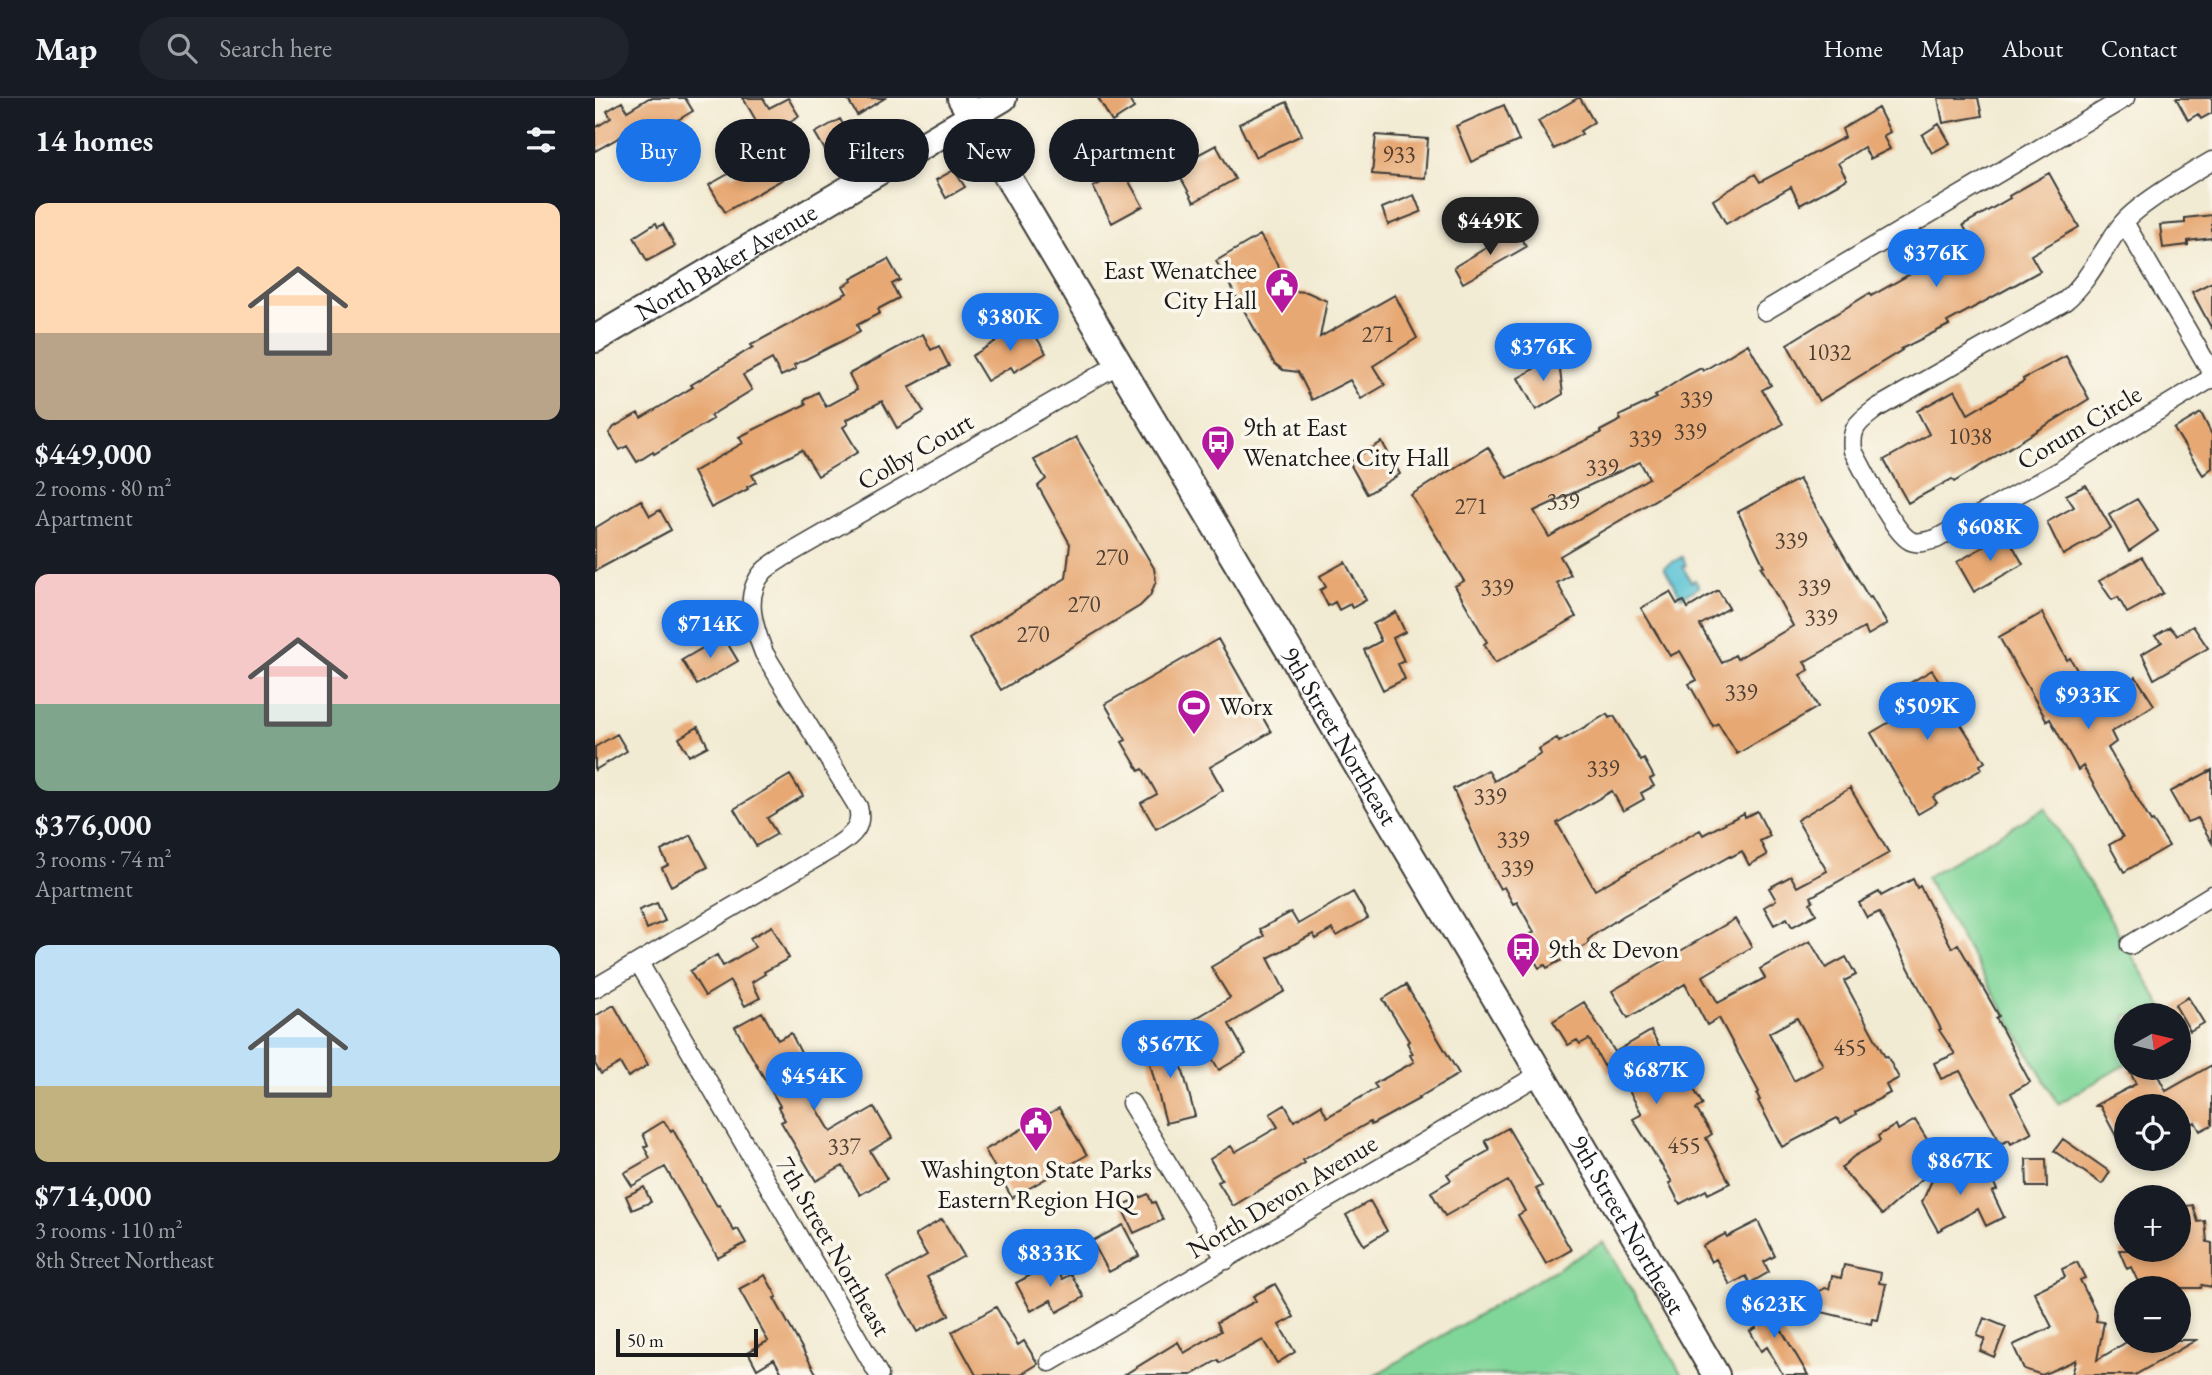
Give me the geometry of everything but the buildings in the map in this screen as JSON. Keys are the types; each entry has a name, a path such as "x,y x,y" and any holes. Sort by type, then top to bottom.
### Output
{"main road":[{"name":"North Baker Avenue","path":"595,339 967,107 1003,98"},
{"name":"9th Street Northeast","path":"967,107 1716,1375"}],"street":[{"path":"1765,311 2125,98"},
{"name":"Corum Circle","path":"2124,222 2212,376 2059,471 1936,539 1917,543 1908,540 1894,523 1853,451 1852,438 1856,424 1877,408 2065,301 2081,288 2124,222 2185,176 2212,161"},
{"name":"Colby Court","path":"639,963 838,845 852,836 859,824 858,807 850,792 764,653 752,615 752,596 764,571 782,558 1119,364"},
{"path":"2130,945 2212,895"},
{"path":"595,988 639,963"},
{"name":"7th Street Northeast","path":"639,963 879,1375"},
{"name":"North Devon Avenue","path":"1050,1363 1540,1074"},
{"path":"1131,1103 1226,1261"}],"green space":[{"path":"2045,808 2160,1003 2114,1003 2114,1071 2058,1104 1926,877"},
{"path":"1603,1242 1682,1375 1375,1375"}],"water":[{"path":"1682,557 1686,565 1683,567 1691,582 1695,580 1699,587 1681,597 1664,567"}],"place":[{"name":"East Wenatchee City Hall","path":"1282,315"},
{"name":"9th at East Wenatchee City Hall","path":"1218,472"},
{"name":"Worx","path":"1194,736"},
{"name":"9th & Devon","path":"1523,979"},
{"name":"Washington State Parks Eastern Region HQ","path":"1036,1153"}]}
